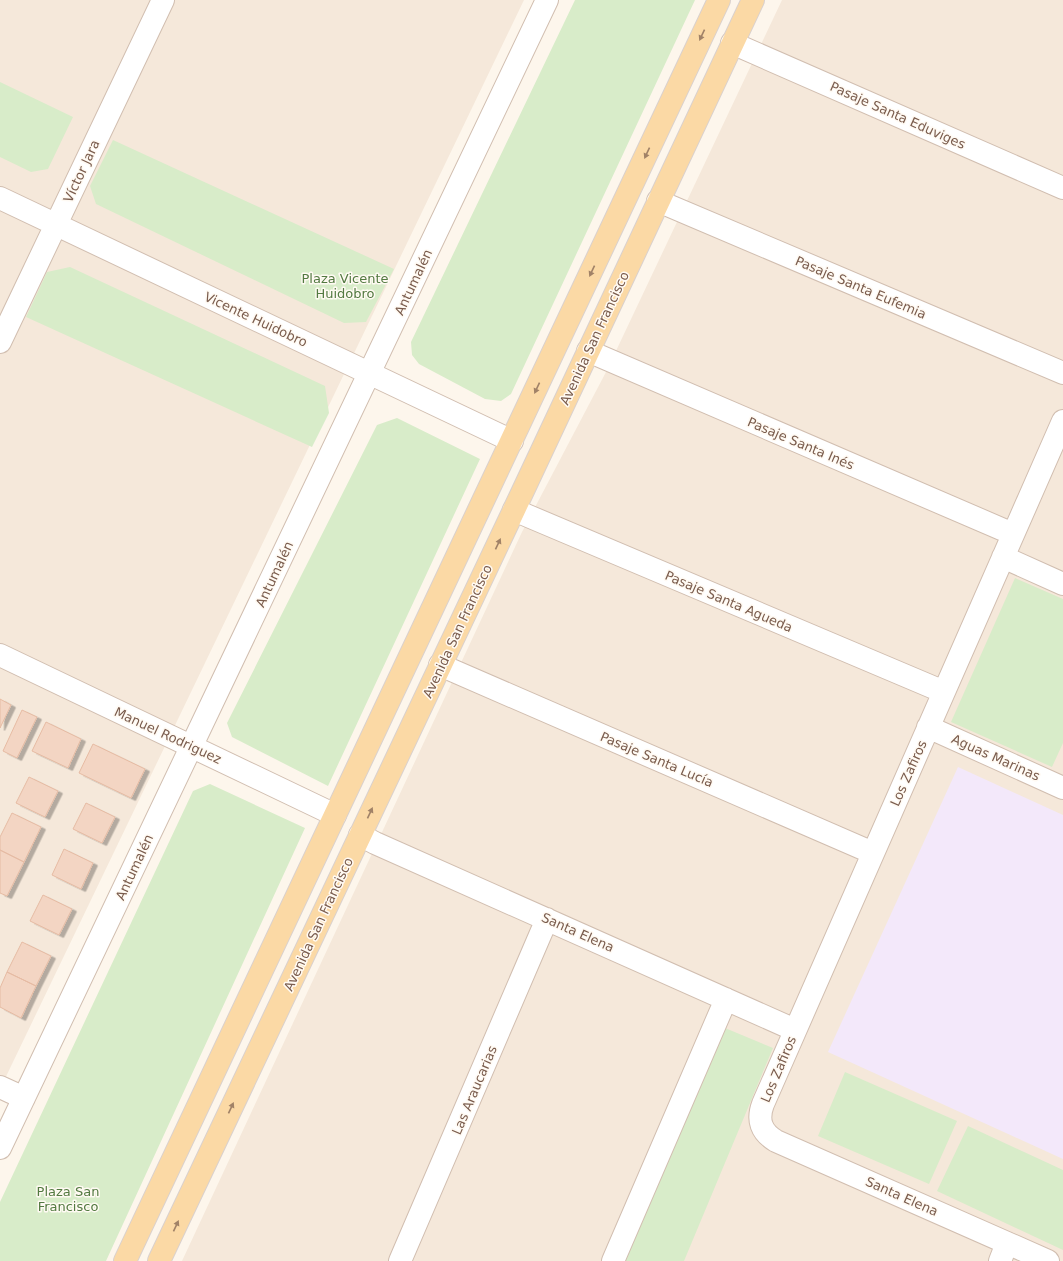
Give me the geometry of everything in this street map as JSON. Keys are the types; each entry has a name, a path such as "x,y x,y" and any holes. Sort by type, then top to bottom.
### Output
{"main road":[{"path":"125,1261 719,0"},
{"name":"Avenida San Francisco","path":"159,1261 753,0"}],"street":[{"name":"Víctor Jara","path":"0,342 163,0"},
{"name":"Antumalén","path":"0,1148 547,0"},
{"name":"Pasaje Santa Eduviges","path":"732,42 1063,188"},
{"name":"Vicente Huidobro","path":"0,198 512,441"},
{"name":"Pasaje Santa Eufemia","path":"658,201 1063,373"},
{"name":"Pasaje Santa Inés","path":"588,351 1013,534"},
{"name":"Los Zafiros","path":"761,1126 759,1118 760,1111 1063,421"},
{"name":"Pasaje Santa Agueda","path":"514,510 944,692"},
{"path":"1003,557 1063,584"},
{"name":"Manuel Rodriguez","path":"0,655 335,816"},
{"name":"Pasaje Santa Lucía","path":"440,665 873,853"},
{"name":"Aguas Marinas","path":"928,727 1063,788"},
{"name":"Santa Elena","path":"360,835 382,847 795,1030"},
{"name":"Las Araucarias","path":"400,1261 547,919"},
{"path":"613,1261 726,999"},
{"path":"0,1087 24,1098"},
{"name":"Santa Elena","path":"761,1126 764,1132 776,1141 1004,1252 1048,1261"}],"shaded area":[{"path":"0,0 524,0 0,1089"},
{"path":"782,0 1063,0 1063,1261 182,1261 522,532 606,372"},
{"path":"958,767 1063,815 1063,1159 828,1052"}],"green space":[{"path":"575,0 695,0 511,394 501,401 485,399 419,364 412,355 411,342"},
{"path":"0,82 73,117 48,169 31,172 0,157"},
{"name":"Plaza Vicente Huidobro","path":"113,140 394,269 366,322 344,323 96,204 90,186"},
{"path":"70,267 325,386 329,413 312,447 26,317 47,272"},
{"path":"397,418 480,459 328,786 232,737 227,723 377,425"},
{"path":"1015,578 1063,599 1063,743 1052,767 951,722"},
{"name":"Plaza San Francisco","path":"210,784 305,828 106,1261 0,1261 0,1202 193,791"},
{"path":"725,1028 773,1048 684,1261 624,1261"},
{"path":"845,1072 957,1121 929,1184 818,1136"},
{"path":"968,1126 1063,1170 1063,1250 937,1191"}],"building":[{"path":"0,699 11,705 0,728"},
{"path":"22,710 37,717 17,758 3,751"},
{"path":"46,722 81,739 68,768 32,751"},
{"path":"93,744 145,769 131,798 79,773"},
{"path":"29,777 58,791 45,817 16,803"},
{"path":"86,803 115,817 102,843 73,829"},
{"path":"12,813 41,827 24,862 0,850 0,837"},
{"path":"64,849 93,863 81,889 52,875"},
{"path":"0,850 24,862 7,896 0,893"},
{"path":"43,895 72,909 59,935 30,921"},
{"path":"22,942 51,956 36,986 7,972"},
{"path":"7,972 36,986 21,1018 0,1007 0,988"}]}
